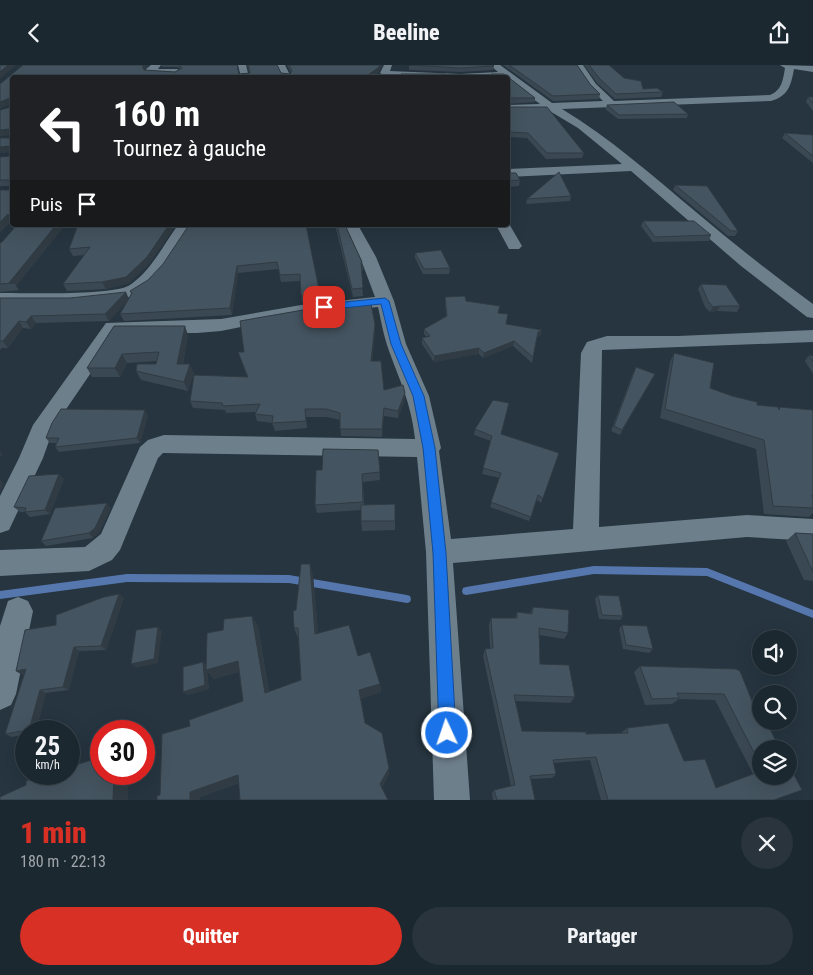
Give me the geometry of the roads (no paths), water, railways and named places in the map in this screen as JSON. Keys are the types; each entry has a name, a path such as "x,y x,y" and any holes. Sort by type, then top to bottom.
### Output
{"street":[{"path":"157,65 149,71 177,72"},
{"path":"388,65 385,73 422,75"},
{"path":"494,65 507,74"},
{"path":"579,65 593,86 610,103"},
{"path":"510,108 771,98 781,94 787,84 787,66 813,69"},
{"path":"491,75 507,74"},
{"path":"510,76 551,107 582,126 747,263 813,313"},
{"path":"510,173 633,167"},
{"path":"0,298 102,296 129,292 146,280 164,259 185,227"},
{"path":"353,227 368,257 385,301 396,344 418,396 429,448 439,553 452,800"},
{"path":"504,227 514,246"},
{"path":"0,522 50,415 112,327 205,327 294,311 385,301"},
{"path":"586,539 588,400 591,353 594,346 607,342 678,343 813,336"},
{"path":"0,563 89,559 102,551 111,542 148,453 164,444 429,448"},
{"path":"439,553 747,526 813,530"},
{"path":"0,694 11,620"}],"waterway":[{"path":"466,591 594,570 707,572 813,614"},
{"path":"0,595 127,578 289,579 407,599"}]}
